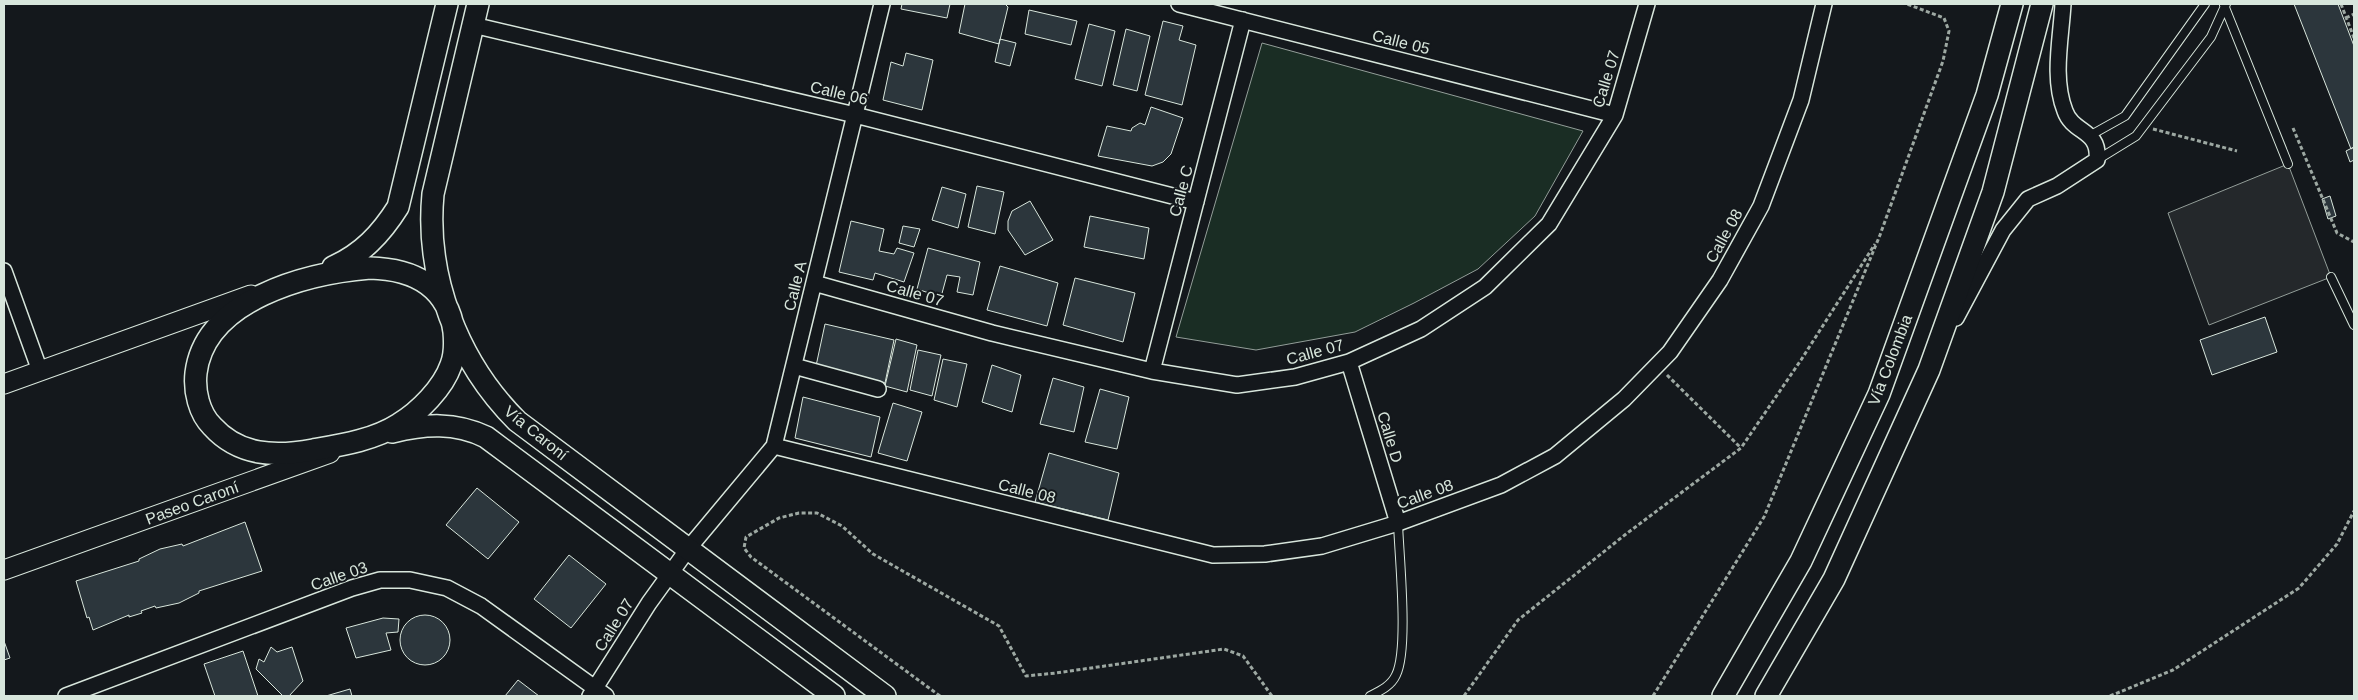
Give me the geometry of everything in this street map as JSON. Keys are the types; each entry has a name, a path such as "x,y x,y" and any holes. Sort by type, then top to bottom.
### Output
{"main road":[{"path":"297,280 351,259 381,231 398,207 447,4"},
{"name":"Vía Caroní","path":"478,4 433,194 431,214 431,241 435,263 449,310 473,366 486,387 511,416 885,696"},
{"name":"Vía Colombia","path":"1723,696 1801,562 1878,394 1987,95 2012,4"},
{"path":"1766,696 1834,579 1929,370 1993,192 2042,4"},
{"name":"Paseo Caroní","path":"388,268 420,279 442,298 449,310 454,328 455,353 446,376 417,410 401,424 380,435 301,453 276,455 255,453 239,447 221,435 209,423 202,410 196,380 197,363 208,336 222,321 241,308 297,280 352,269 388,268"},
{"name":"Vía Caroní","path":"380,435 427,425 472,430 502,448 834,696"}],"street":[{"name":"Calle A","path":"688,549 774,446 882,4"},
{"name":"Calle 05","path":"1179,4 1615,115"},
{"name":"Calle 07","path":"814,283 992,333 1152,371 1237,386 1295,377 1349,362 1421,329 1485,287 1549,224 1615,115 1648,4"},
{"name":"Calle 08","path":"774,446 1213,555 1265,554 1322,546 1398,523 1500,485 1555,456 1624,399 1670,352 1720,280 1761,206 1801,100 1824,4"},
{"path":"1929,370 2003,230 2028,199 2057,186 2097,160 2098,150 2091,135 2075,125 2066,113 2057,83 2063,4"},
{"name":"Calle C","path":"1152,371 1243,20"},
{"name":"Calle 06","path":"473,25 855,115 1196,202"},
{"path":"4,271 40,371"},
{"name":"Paseo Caroní","path":"4,384 297,280"},
{"name":"Calle D","path":"1349,362 1398,523"},
{"path":"794,366 878,389"},
{"name":"Paseo Caroní","path":"4,570 380,435"},
{"name":"Calle 07","path":"597,694 649,603 688,549"},
{"name":"Calle 03","path":"75,695 352,588 380,580 410,580 447,588 481,606 597,694"}],"lane":[{"path":"2091,135 2125,116 2205,4"},
{"path":"2097,160 2136,136 2211,37 2225,5"},
{"path":"2225,5 2288,164"},
{"path":"2331,277 2354,325"},
{"path":"1370,696 1386,689 1396,675 1402,649 1398,523"}],"path":[{"path":"1653,696 1764,517 1880,235 1943,61 1949,31 1944,18 1907,4"},
{"path":"2341,4 2354,38"},
{"path":"2346,18 2354,14"},
{"path":"2293,128 2337,233 2354,242"},
{"path":"2146,136 2152,129 2237,151"},
{"path":"1464,696 1518,620 1626,534 1741,448 1801,360 1880,235"},
{"path":"1657,365 1741,448"},
{"path":"2110,696 2173,670 2298,588 2337,544 2354,511"},
{"path":"940,696 751,557 744,548 746,537 779,518 799,513 816,513 842,526 874,554 999,626 1026,676 1224,649 1243,656 1272,696"}],"green space":[{"path":"1262,43 1583,131 1535,216 1478,269 1414,303 1355,332 1256,350 1176,337"}],"shaded area":[{"path":"2288,164 2331,277 2209,325 2168,213"}],"building":[{"path":"902,4 950,4 947,18 901,9"},
{"path":"965,4 1005,4 1008,7 999,44 959,33"},
{"path":"2294,4 2338,4 2354,46 2354,147 2351,149"},
{"path":"1029,10 1077,21 1071,45 1025,34"},
{"path":"1163,21 1183,26 1179,40 1196,45 1182,105 1145,95"},
{"path":"1089,24 1115,31 1102,86 1075,79"},
{"path":"1126,29 1150,36 1137,91 1113,85"},
{"path":"1000,39 1016,43 1010,66 995,62"},
{"path":"906,53 933,60 922,110 883,100 891,62 903,66"},
{"path":"1151,107 1183,118 1171,154 1163,162 1152,166 1098,156 1107,126 1131,131 1132,128 1140,123 1145,125"},
{"path":"2354,147 2354,160 2350,162 2346,151"},
{"path":"977,186 1004,192 995,234 968,227"},
{"path":"942,187 966,194 958,228 932,220"},
{"path":"2330,196 2336,216 2328,219 2322,199"},
{"path":"1030,201 1053,240 1025,255 1008,230 1008,221 1012,211"},
{"path":"1090,216 1149,228 1144,259 1084,247"},
{"path":"851,221 884,229 879,251 894,254 897,248 914,253 904,282 875,273 873,280 839,272"},
{"path":"903,226 920,229 914,247 899,243"},
{"path":"928,248 980,262 973,295 957,292 960,277 947,275 941,297 917,289"},
{"path":"1000,266 1058,283 1047,326 987,310"},
{"path":"1075,278 1135,293 1123,342 1063,325"},
{"path":"2265,317 2277,352 2212,375 2200,340"},
{"path":"825,324 894,340 885,383 816,366"},
{"path":"896,339 917,345 907,392 885,386"},
{"path":"918,350 941,355 932,396 910,390"},
{"path":"943,359 967,364 957,407 934,400"},
{"path":"992,365 1021,375 1012,412 982,402"},
{"path":"1053,378 1084,387 1074,432 1040,424"},
{"path":"1100,389 1129,397 1117,449 1085,442"},
{"path":"803,397 880,417 871,457 795,438"},
{"path":"893,403 922,412 907,461 878,453"},
{"path":"1049,453 1119,473 1108,520 1035,502"},
{"path":"477,488 519,522 488,559 446,525"},
{"path":"245,522 262,571 199,591 199,593 179,603 156,608 155,606 141,611 142,613 129,617 129,615 93,630 89,617 87,618 76,581 139,561 139,559 160,549 182,544 183,546"},
{"path":"569,555 606,584 571,628 534,599"},
{"path":"420,615 430,615 443,622 450,635 450,645 443,658 430,665 420,665 411,661 404,654 400,645 400,635 404,626 411,619"},
{"path":"383,618 399,619 398,632 386,633 391,650 356,658 346,628"},
{"path":"4,641 10,658 4,660"},
{"path":"271,647 277,652 292,647 303,681 289,696 283,696 256,669 259,659 264,662"},
{"path":"243,651 258,696 215,696 204,664"},
{"path":"518,680 539,696 505,696"},
{"path":"350,689 352,696 326,696"}]}
